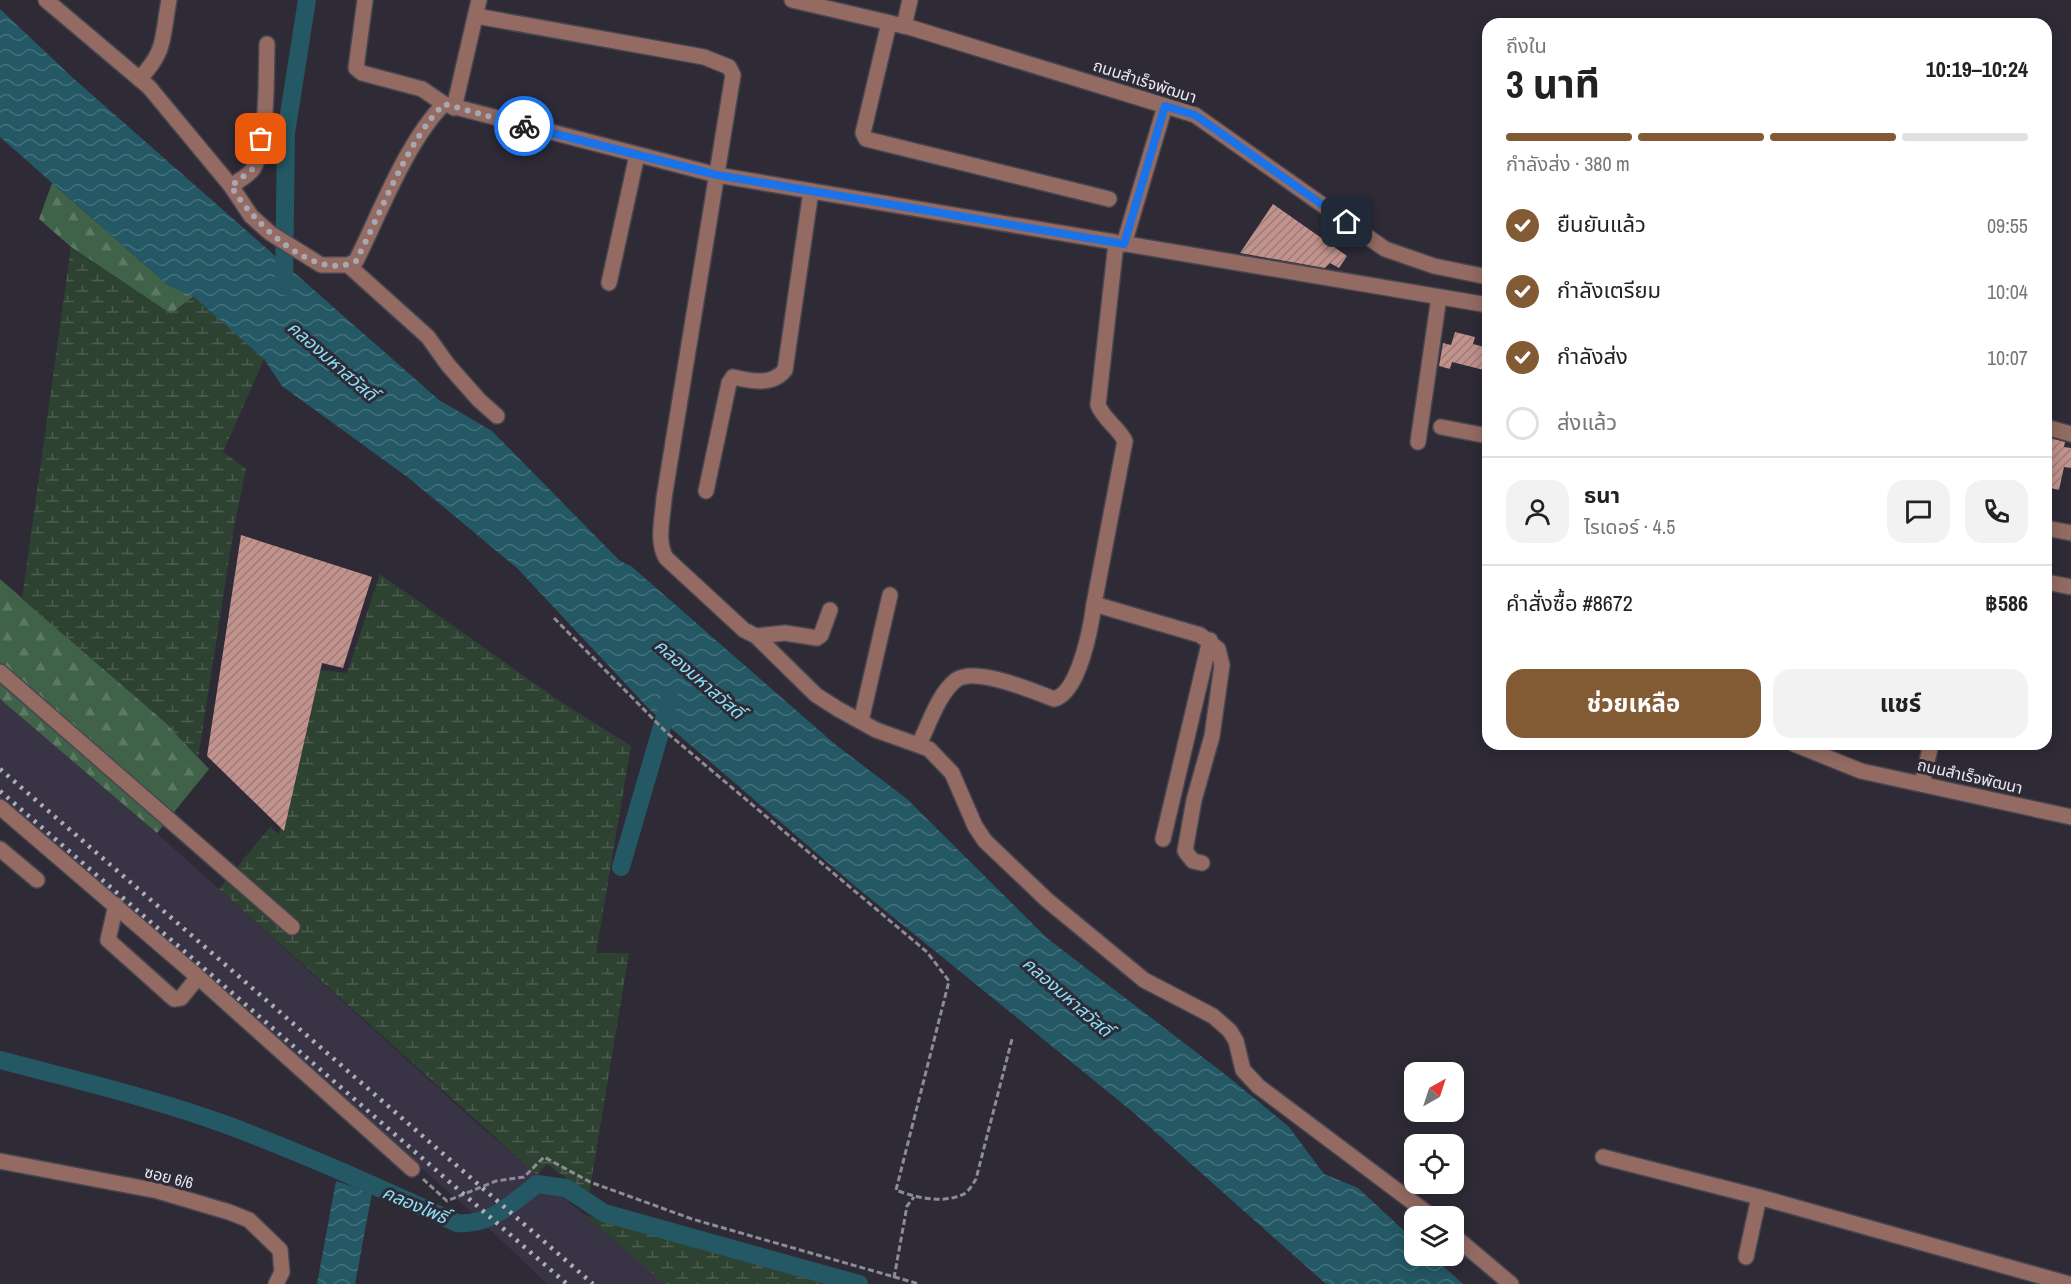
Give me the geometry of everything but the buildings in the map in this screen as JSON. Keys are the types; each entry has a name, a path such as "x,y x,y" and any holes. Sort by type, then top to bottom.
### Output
{"street":[{"path":"46,0 149,87 234,191 251,216 270,233 321,265 348,265 356,261 391,188 431,118 449,106 479,0"},
{"path":"139,79 155,63 162,49 169,0"},
{"path":"364,0 356,68 362,73 422,89 449,106 717,175 1482,304"},
{"name":"ถนนสำเร็จพัฒนา","path":"792,0 897,24 1195,115 1385,249 1434,266 1482,276"},
{"path":"910,0 897,24 864,133 866,139 1108,199"},
{"path":"476,16 704,57 729,67 733,75 666,486 662,551 666,558 744,630 756,636 816,694 876,730 929,749 952,772 975,826 985,841 1047,900 1144,980 1213,1016 1230,1031 1236,1041 1243,1070 1258,1086 1418,1206"},
{"path":"234,191 254,168 258,155 265,100 267,44"},
{"path":"919,744 941,700 956,681 962,678 978,676 1054,699 1061,696 1077,671 1088,641 1125,441 1120,432 1102,416 1098,405 1120,243 1165,106"},
{"path":"609,283 637,154"},
{"path":"706,491 729,384 733,377 769,381 779,377 785,370 811,191"},
{"path":"348,265 428,337 471,392 497,416"},
{"path":"1418,442 1439,297"},
{"path":"1441,427 1482,435"},
{"path":"2052,429 2071,434"},
{"path":"2052,529 2071,533"},
{"path":"2052,583 2071,587"},
{"path":"861,722 890,595"},
{"path":"1094,604 1145,617 1210,640 1218,649 1222,665 1212,736 1194,800 1185,851 1193,861 1202,863"},
{"path":"756,636 785,633 817,638 821,635 830,610"},
{"path":"1163,839 1210,640"},
{"path":"0,672 292,927"},
{"name":"ถนนสำเร็จพัฒนา","path":"1809,750 1861,771 2071,817"},
{"path":"1922,784 1930,750"},
{"path":"0,807 198,977 412,1169"},
{"path":"0,849 37,880"},
{"path":"116,905 108,940 174,999 181,998 198,977"},
{"path":"1603,1157 1759,1197 2069,1284"},
{"name":"ซอย 6/6","path":"0,1161 158,1191 249,1220 280,1250 282,1272 276,1284"},
{"path":"1746,1257 1759,1197"},
{"path":"1464,1244 1511,1284"}],"path":[{"path":"554,618 666,732 927,952 948,981 896,1190 914,1197 950,1199 966,1193 976,1179 1012,1039"},
{"path":"412,1169 447,1201 496,1181 524,1177 544,1157 590,1182 692,1219 919,1284"},
{"path":"894,1278 907,1206 914,1197"}],"shaded area":[{"path":"0,699 115,795 480,1126 665,1284 547,1284 474,1214 0,801"}],"green space":[{"path":"52,183 169,286 194,296 171,314 71,247 39,219"},
{"path":"71,247 171,314 194,296 264,359 223,452 246,469 234,527 198,758 166,723 22,599"},
{"path":"380,574 555,698 631,746 596,953 629,953 589,1194 547,1164 537,1175 219,889 270,827 279,834 318,670 347,673"},
{"path":"0,579 166,723 209,769 157,833 0,699"},
{"path":"584,1215 839,1284 665,1284"}],"water":[{"name":"คลองมหาสวัสดิ์","path":"0,9 73,78 439,400 492,431 620,561 631,566 836,745 907,799 1048,939 1226,1075 1289,1127 1324,1174 1358,1188 1404,1231 1404,1266 1443,1266 1463,1284 1326,1284 1134,1113 855,886 652,712 517,568 410,479 282,386 264,359 194,297 169,286 0,137"},
{"path":"336,1181 372,1193 355,1284 317,1284"}],"waterway":[{"path":"284,286 286,133 307,0"},
{"path":"621,867 670,699"},
{"name":"คลองโพธิ์","path":"0,1060 199,1115 314,1160 457,1223 469,1223 491,1217 537,1184 566,1188 604,1213 859,1284"}],"railway":[{"path":"0,769 593,1284"},
{"path":"0,791 567,1284"}],"way so far":[{"path":"261,139 254,168 231,186 251,216 270,233 321,265 337,266 348,265 356,261 391,188 431,118 444,104 524,126"}],"route":[{"path":"524,126 717,175 1124,244 1165,106 1195,115 1347,222"}]}
